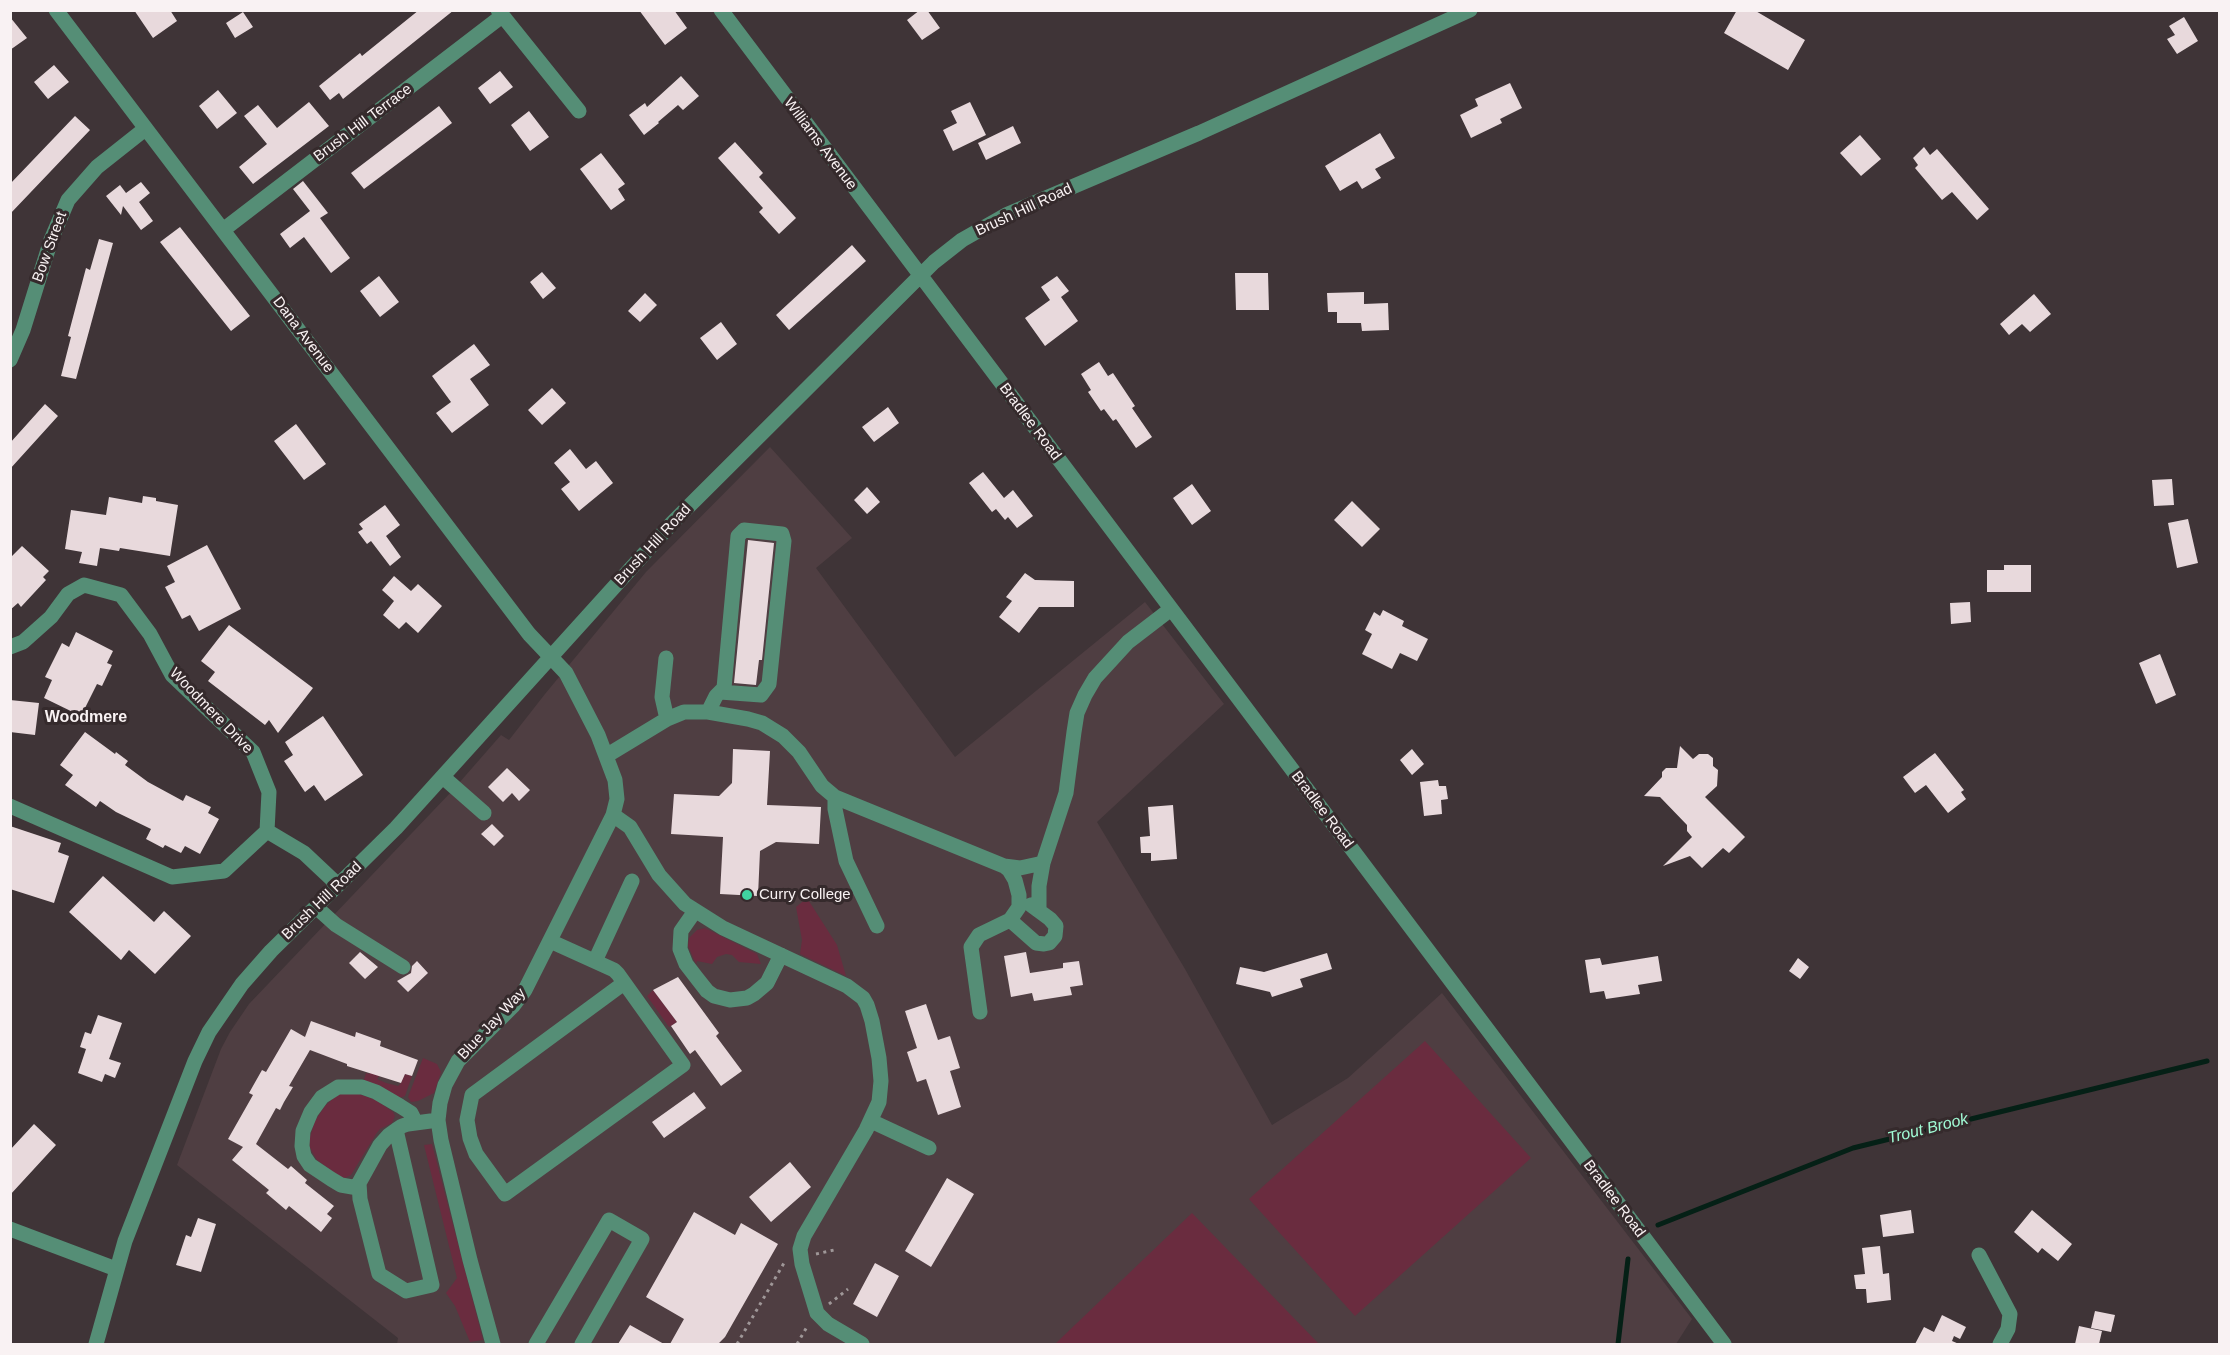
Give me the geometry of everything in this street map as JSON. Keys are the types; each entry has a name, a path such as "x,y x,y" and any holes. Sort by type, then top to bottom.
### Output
{"street":[{"name":"Dana Avenue","path":"56,10 529,634 552,657"},
{"name":"Williams Avenue","path":"721,10 920,276"},
{"name":"Brush Hill Road","path":"96,1344 116,1269 195,1061 209,1032 242,984 270,951 396,828 672,523 941,255 1006,215 1199,133 1470,10"},
{"path":"500,13 579,111"},
{"name":"Brush Hill Terrace","path":"223,230 500,13"},
{"name":"Bow Street","path":"10,360 23,330 51,240 68,200 97,167 145,129"},
{"name":"Bradlee Road","path":"920,276 1724,1344"},
{"path":"708,711 720,692 724,688 738,536 744,530 782,534 784,541 769,684 761,695 720,692"},
{"name":"Woodmere Drive","path":"10,647 23,642 51,617 68,594 84,585 121,595 150,634 172,675 253,752 269,792 267,831"},
{"path":"1040,911 1043,863 1066,794 1076,723 1085,695 1095,678 1128,642 1171,609"},
{"name":"Blue Jay Way","path":"494,1344 441,1140 438,1120 442,1093 452,1070 471,1046 519,998 613,815 617,799 606,756 573,685 552,657"},
{"path":"666,658 662,697 667,719"},
{"path":"606,756 667,719 684,712 708,711 748,719 774,729 792,744 822,786 835,797 1004,866 1027,867 1043,863"},
{"path":"443,777 484,813"},
{"path":"835,797 835,809 846,861 877,926"},
{"path":"10,806 172,878 224,871 267,831 304,853 338,885"},
{"path":"613,815 630,827 659,875 676,896 695,911 723,928 847,986 863,998 867,1005 877,1043 881,1081 879,1102 871,1120 804,1236 800,1256 817,1313 828,1324 862,1344"},
{"path":"980,1012 971,947 979,935 1010,920 1019,907 1019,896 1012,875 1004,866"},
{"path":"595,961 632,881"},
{"path":"1010,920 1036,942 1044,944 1056,936 1056,926 1019,896"},
{"path":"316,907 336,925 403,967"},
{"path":"695,911 681,931 680,949 696,977 714,996 730,1000 747,998 754,994 767,983 782,955"},
{"path":"550,941 614,970 624,983 683,1065 505,1194 476,1154 470,1138 467,1120 472,1095 624,983"},
{"path":"358,1188 341,1185 310,1165 304,1156 303,1131 311,1112 322,1097 338,1087 362,1087 376,1092 411,1113 415,1121"},
{"path":"396,1130 432,1285 406,1291 379,1274 358,1188 362,1175 380,1145 396,1130 415,1121 438,1120"},
{"path":"871,1120 929,1148"},
{"path":"536,1344 609,1220 642,1239 582,1344"},
{"path":"10,1230 116,1269"},
{"path":"1979,1255 2010,1314 2008,1329 2000,1344"}],"path":[{"path":"737,1344 786,1260 834,1250"}],"shaded area":[{"name":"Curry College","path":"770,447 852,538 816,568 955,757 1145,602 1224,704 1097,822 1185,969 1272,1125 1348,1078 1442,993 1692,1319 1676,1344 397,1344 398,1338 177,1165 221,1049 249,1004 452,791 501,735 509,740 646,572"},
{"path":"807,898 837,945 846,976 800,954 802,940 796,907"},
{"path":"705,928 757,954 761,964 739,962 732,955 726,954 717,957 712,964 697,961 696,964 688,946 689,938 697,930"},
{"path":"653,990 677,1022 669,1027 647,996"},
{"path":"1425,1041 1531,1158 1355,1316 1249,1199"},
{"path":"423,1058 437,1064 441,1072 434,1093 411,1102 408,1097"},
{"path":"366,1073 380,1075 377,1079 398,1086 405,1074 412,1076 405,1096 399,1098 364,1080"},
{"path":"345,1092 376,1100 395,1116 392,1123 380,1129 376,1134 351,1175 343,1179 317,1160 310,1148 309,1140 315,1121 325,1106 337,1095"},
{"path":"432,1144 483,1340 470,1342 455,1306 446,1293 457,1278 424,1145"},
{"path":"1192,1213 1319,1344 1055,1344"}],"building":[{"path":"134,10 170,10 177,21 153,38"},
{"path":"419,10 454,10 343,99 339,93 330,100 319,86 360,53 362,56"},
{"path":"639,10 674,10 687,28 665,45"},
{"path":"920,10 927,10 940,28 922,40 907,20"},
{"path":"1737,10 1754,10 1805,40 1788,70 1724,33"},
{"path":"243,12 253,27 235,38 226,23"},
{"path":"10,17 27,38 10,50"},
{"path":"2184,17 2198,41 2177,54 2167,39 2175,35 2169,26"},
{"path":"54,65 69,82 48,99 34,82"},
{"path":"500,71 513,87 490,104 478,88"},
{"path":"681,76 699,96 683,110 678,105 644,135 629,115 645,103 647,107"},
{"path":"1510,83 1522,108 1500,119 1502,123 1471,138 1460,115 1478,106 1475,99"},
{"path":"218,90 237,113 217,129 199,106"},
{"path":"309,102 329,126 253,184 239,167 267,144 244,116 258,105 277,128"},
{"path":"970,102 986,135 953,151 943,130 957,123 951,111"},
{"path":"439,106 452,123 364,189 351,173"},
{"path":"529,111 549,137 530,151 511,125"},
{"path":"75,116 90,130 10,214 10,184"},
{"path":"1013,126 1021,143 986,160 978,143"},
{"path":"1380,133 1395,158 1375,169 1381,178 1362,189 1357,181 1340,191 1325,166"},
{"path":"1860,135 1881,159 1861,176 1840,153"},
{"path":"735,142 763,173 759,177 796,218 779,234 759,212 763,208 718,158"},
{"path":"1924,147 1930,155 1937,149 1989,209 1977,220 1952,192 1942,200 1915,168 1918,165 1913,158"},
{"path":"601,153 625,184 618,189 625,200 611,210 580,169"},
{"path":"303,181 328,213 320,218 350,258 331,273 304,237 290,248 280,234 310,211 293,189"},
{"path":"141,182 150,193 139,202 153,221 141,230 123,206 121,215 106,196 120,185 126,193"},
{"path":"180,227 250,316 231,331 160,242"},
{"path":"99,239 113,243 76,379 61,376 71,337 68,336 86,268 90,270"},
{"path":"852,245 866,261 789,330 776,315"},
{"path":"542,272 556,288 543,299 530,282"},
{"path":"1235,273 1268,273 1269,310 1236,310"},
{"path":"379,276 399,302 380,317 360,291"},
{"path":"1057,276 1069,291 1061,297 1078,321 1045,346 1025,318 1050,300 1041,287"},
{"path":"1364,292 1364,304 1388,303 1389,330 1362,331 1361,323 1337,323 1337,312 1328,312 1327,293"},
{"path":"645,293 657,305 640,322 628,311"},
{"path":"2034,294 2051,314 2030,332 2022,324 2009,335 2000,324"},
{"path":"721,322 737,344 717,360 700,338"},
{"path":"474,344 490,365 470,379 489,405 452,433 436,413 451,402 432,376"},
{"path":"1099,362 1108,376 1113,373 1135,406 1132,408 1152,437 1136,448 1116,419 1113,421 1104,409 1101,411 1088,392 1091,390 1081,374"},
{"path":"552,388 566,403 542,425 528,410"},
{"path":"45,404 58,416 10,469 10,443"},
{"path":"888,407 899,423 874,442 862,427"},
{"path":"296,424 326,464 304,480 274,441"},
{"path":"570,449 586,469 596,461 613,483 579,511 561,489 570,482 554,463"},
{"path":"983,472 1004,498 1013,490 1033,516 1017,528 1008,517 1005,520 996,509 992,512 969,483"},
{"path":"2172,479 2174,505 2154,506 2152,480"},
{"path":"1192,484 1211,511 1192,525 1173,498"},
{"path":"867,487 880,502 867,514 854,500"},
{"path":"143,496 178,505 170,556 120,548 119,551 100,548 97,566 79,563 82,552 65,549 71,510 106,515 109,497 142,503"},
{"path":"1352,501 1380,529 1362,547 1334,520"},
{"path":"385,505 400,525 386,536 401,557 390,566 371,541 367,544 358,532 363,529 359,524"},
{"path":"2188,519 2198,563 2177,568 2168,523"},
{"path":"748,540 774,543 762,660 759,660 756,685 734,683"},
{"path":"207,545 241,609 199,631 190,615 182,619 165,587 175,582 167,566"},
{"path":"22,546 49,571 43,577 46,580 21,607 18,603 10,610 10,558"},
{"path":"2004,565 2031,565 2031,592 1987,592 1987,570 2004,570"},
{"path":"1025,573 1035,580 1074,581 1074,607 1039,607 1019,633 999,617 1012,601 1006,597"},
{"path":"394,576 411,591 418,584 442,606 418,633 406,622 399,629 383,615 394,601 382,590"},
{"path":"1970,602 1971,622 1951,624 1950,603"},
{"path":"1383,610 1404,621 1402,626 1428,639 1417,661 1400,653 1392,669 1362,654 1372,634 1365,630 1374,612 1380,616"},
{"path":"229,625 313,688 278,733 269,720 265,725 208,681 215,672 201,661"},
{"path":"76,632 113,651 107,663 112,665 102,686 97,684 81,716 44,698 52,680 45,677 62,643 69,647"},
{"path":"2160,654 2176,695 2156,704 2139,663"},
{"path":"10,700 39,703 35,735 10,732"},
{"path":"323,716 363,775 325,801 314,785 305,792 284,761 293,755 285,742"},
{"path":"85,732 128,761 125,765 148,782 183,801 186,795 211,807 208,813 219,819 200,854 185,846 181,853 165,845 163,848 146,839 151,829 116,812 100,801 96,807 65,785 73,775 60,765"},
{"path":"1680,746 1693,759 1699,754 1708,754 1713,758 1713,766 1718,770 1717,786 1705,797 1745,837 1729,853 1723,848 1702,868 1690,856 1663,866 1692,837 1687,831 1687,825 1660,797 1644,796 1662,777 1662,772 1666,768 1677,768"},
{"path":"733,749 770,751 767,805 821,807 819,844 776,842 760,851 758,896 720,894 723,837 671,834 674,794 719,796 732,783"},
{"path":"1412,749 1424,764 1412,775 1400,760"},
{"path":"1935,753 1964,790 1961,792 1966,799 1948,813 1926,785 1915,793 1903,777"},
{"path":"507,768 530,790 519,801 512,793 503,802 488,787"},
{"path":"1438,780 1439,786 1446,786 1448,799 1441,800 1442,814 1424,816 1420,782"},
{"path":"1173,805 1177,859 1151,861 1151,853 1141,853 1140,837 1150,836 1148,807"},
{"path":"492,824 504,836 494,846 481,834"},
{"path":"10,826 61,843 58,852 69,856 54,903 10,889"},
{"path":"103,876 154,922 164,911 191,936 155,974 129,950 121,960 69,912"},
{"path":"360,952 378,967 365,979 349,963"},
{"path":"1026,952 1030,973 1063,968 1063,963 1079,961 1083,985 1070,987 1072,995 1034,1001 1032,993 1011,997 1004,956"},
{"path":"1327,953 1332,969 1300,979 1303,987 1272,997 1270,992 1236,984 1240,967 1264,972"},
{"path":"1658,956 1662,981 1638,985 1640,994 1606,999 1604,991 1590,993 1585,960 1600,958 1602,965"},
{"path":"1798,958 1809,967 1800,979 1789,971"},
{"path":"417,961 428,973 408,992 397,981 411,973 412,966"},
{"path":"678,977 719,1033 716,1036 742,1071 721,1086 695,1050 690,1054 671,1026 677,1022 653,990"},
{"path":"926,1004 938,1040 950,1036 960,1068 950,1071 961,1107 938,1115 926,1079 917,1082 907,1052 917,1048 905,1011"},
{"path":"98,1015 122,1023 109,1059 121,1063 115,1078 105,1074 102,1082 78,1073 86,1049 80,1047 85,1032 91,1034"},
{"path":"311,1021 355,1037 356,1032 381,1041 380,1046 418,1060 412,1076 405,1074 401,1083 347,1066 347,1064 310,1050 289,1086 293,1087 280,1110 276,1108 256,1144 288,1169 291,1166 307,1180 305,1183 334,1206 327,1214 332,1218 321,1232 289,1206 286,1210 266,1193 269,1190 232,1160 243,1147 228,1139 253,1095 249,1093 262,1070 266,1072 291,1029 305,1037"},
{"path":"694,1092 706,1108 664,1138 652,1122"},
{"path":"34,1124 56,1145 10,1195 10,1150"},
{"path":"790,1162 811,1187 771,1222 749,1197"},
{"path":"947,1178 974,1194 931,1267 905,1251"},
{"path":"1911,1210 1914,1233 1883,1237 1880,1215"},
{"path":"2032,1210 2072,1244 2058,1261 2042,1248 2038,1253 2014,1232"},
{"path":"694,1212 735,1235 741,1223 778,1244 725,1337 718,1344 670,1344 684,1319 646,1297"},
{"path":"198,1218 216,1224 201,1272 176,1265 186,1235 191,1237"},
{"path":"1880,1246 1883,1274 1889,1273 1891,1300 1867,1303 1866,1289 1856,1289 1854,1275 1865,1274 1862,1248"},
{"path":"875,1263 899,1276 877,1317 853,1304"},
{"path":"2095,1311 2115,1315 2111,1332 2091,1328"},
{"path":"1942,1315 1966,1327 1960,1339 1954,1336 1952,1341 1959,1344 1915,1344 1924,1327 1934,1332"},
{"path":"630,1325 664,1344 618,1344"},
{"path":"2079,1326 2102,1331 2099,1344 2075,1344"}],"waterway":[{"name":"Trout Brook","path":"1658,1225 1853,1148 2207,1061"},
{"name":"Trout Brook","path":"1618,1344 1628,1259"}],"place":[{"name":"Curry College","path":"747,895"}],"district":[{"name":"Woodmere","path":"86,718"}]}
